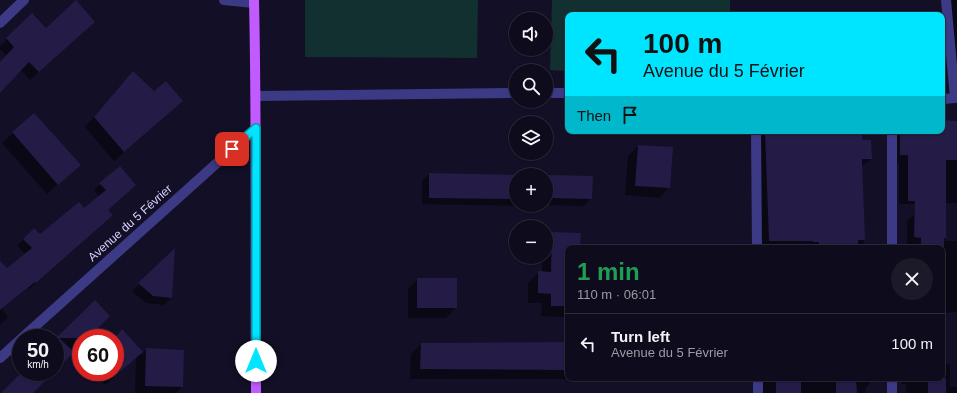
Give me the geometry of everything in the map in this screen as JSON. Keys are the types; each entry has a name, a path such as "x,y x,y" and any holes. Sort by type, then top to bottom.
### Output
{"main road":[{"path":"254,2 257,96 256,393"}],"street":[{"path":"0,23 24,0"},
{"path":"224,0 254,2"},
{"path":"945,99 956,98 946,0"},
{"path":"257,96 509,93"},
{"path":"553,93 565,94"},
{"name":"Avenue du 5 Février","path":"33,329 256,128"},
{"path":"756,134 757,245"},
{"path":"892,134 892,245"},
{"name":"Avenue du 5 Février","path":"0,358 12,348"},
{"path":"758,381 758,393"},
{"path":"892,381 892,393"}],"green space":[{"path":"305,0 478,0 477,58 305,57"},
{"path":"552,0 730,0 730,12 565,12 565,71 553,70 553,64 550,64 550,56 553,56"}],"building":[{"path":"76,0 95,22 39,72 29,62 0,93 0,62 14,47 6,38 32,13 46,28"},
{"path":"133,71 154,91 166,81 183,101 124,152 94,117"},
{"path":"34,113 81,165 58,185 12,132"},
{"path":"945,120 957,121 957,160 946,160 946,238 944,238 944,245 921,245 921,238 914,237 915,201 908,201 908,155 900,155 900,134 945,134"},
{"path":"765,134 862,134 862,140 871,140 872,159 862,159 865,240 858,240 858,245 819,245 819,242 813,241 769,241"},
{"path":"638,145 673,147 670,188 635,186"},
{"path":"120,166 136,185 108,210 113,215 36,283 35,282 0,310 0,261 7,268 32,248 23,239 34,228 40,234 79,202 84,208 106,190 99,183"},
{"path":"429,173 509,175 509,199 429,198"},
{"path":"553,175 593,176 592,199 553,198"},
{"path":"553,232 581,233 580,245 565,245 565,306 551,306 551,294 538,293 538,271 551,272 551,264 553,264"},
{"path":"175,248 172,298 153,296 138,283"},
{"path":"417,278 457,278 457,308 417,308"},
{"path":"95,300 110,316 97,329 72,329 72,338 64,338 64,330"},
{"path":"124,331 143,352 124,368"},
{"path":"565,342 565,370 420,369 421,343"},
{"path":"64,343 72,350 72,354 64,362"},
{"path":"146,348 184,350 183,387 145,386"},
{"path":"946,378 946,393 928,393 928,381 945,381"},
{"path":"13,381 45,381 33,393 1,393"},
{"path":"776,381 801,381 801,393 776,393"},
{"path":"836,381 856,381 857,393 836,393"}],"route":[{"path":"232,149 256,128 256,361"}]}
